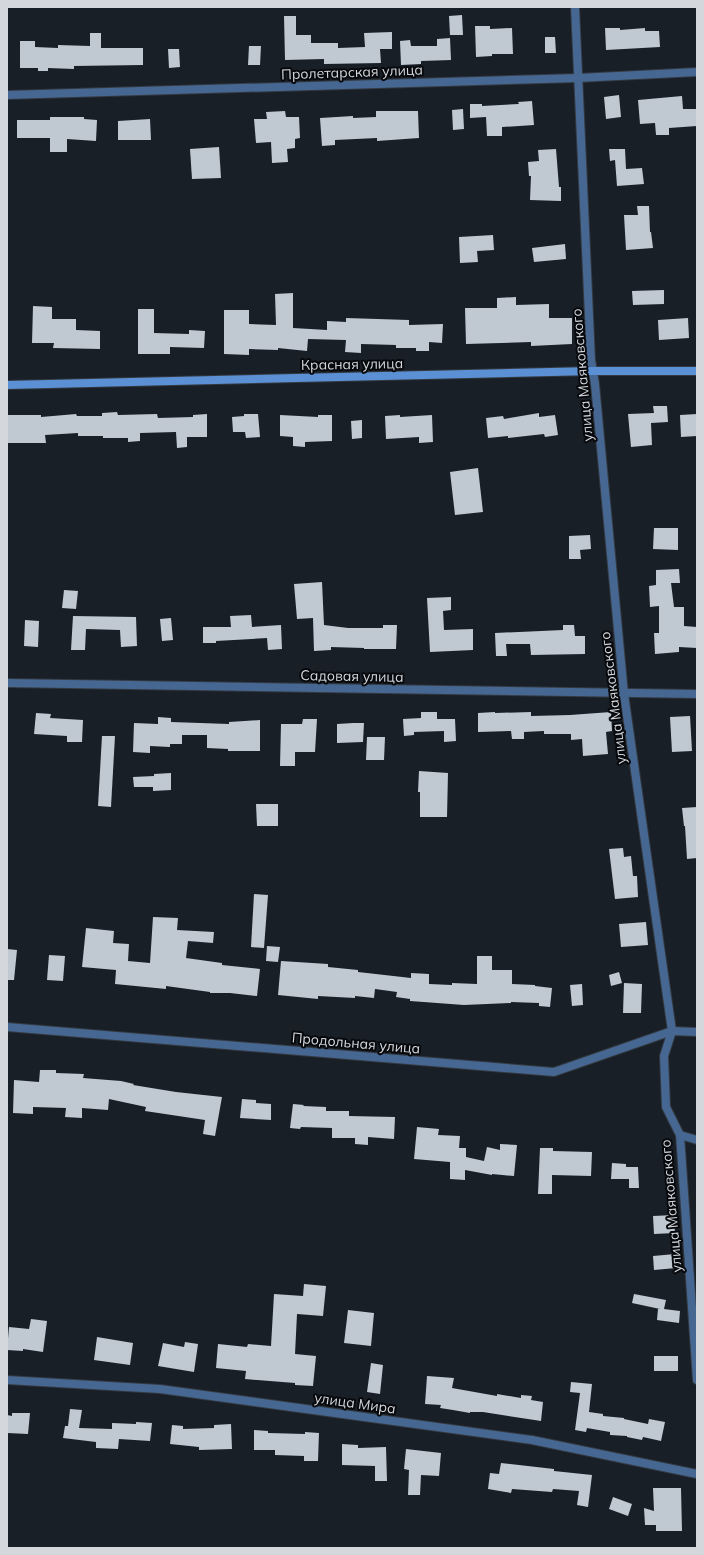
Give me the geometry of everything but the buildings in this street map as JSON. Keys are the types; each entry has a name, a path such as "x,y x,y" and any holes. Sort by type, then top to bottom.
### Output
{"street":[{"name":"улица Маяковского","path":"575,7 591,352 624,694 672,1031 664,1056 666,1107 680,1135 697,1380"},
{"name":"Пролетарская улица","path":"7,95 578,78 697,72"},
{"name":"Красная улица","path":"7,385 593,371 697,371"},
{"name":"Садовая улица","path":"7,683 697,694"},
{"name":"Продольная улица","path":"7,1027 554,1072 672,1031 697,1032"},
{"path":"680,1135 697,1140"},
{"name":"улица Мира","path":"7,1380 160,1389 524,1439 697,1474"}]}
